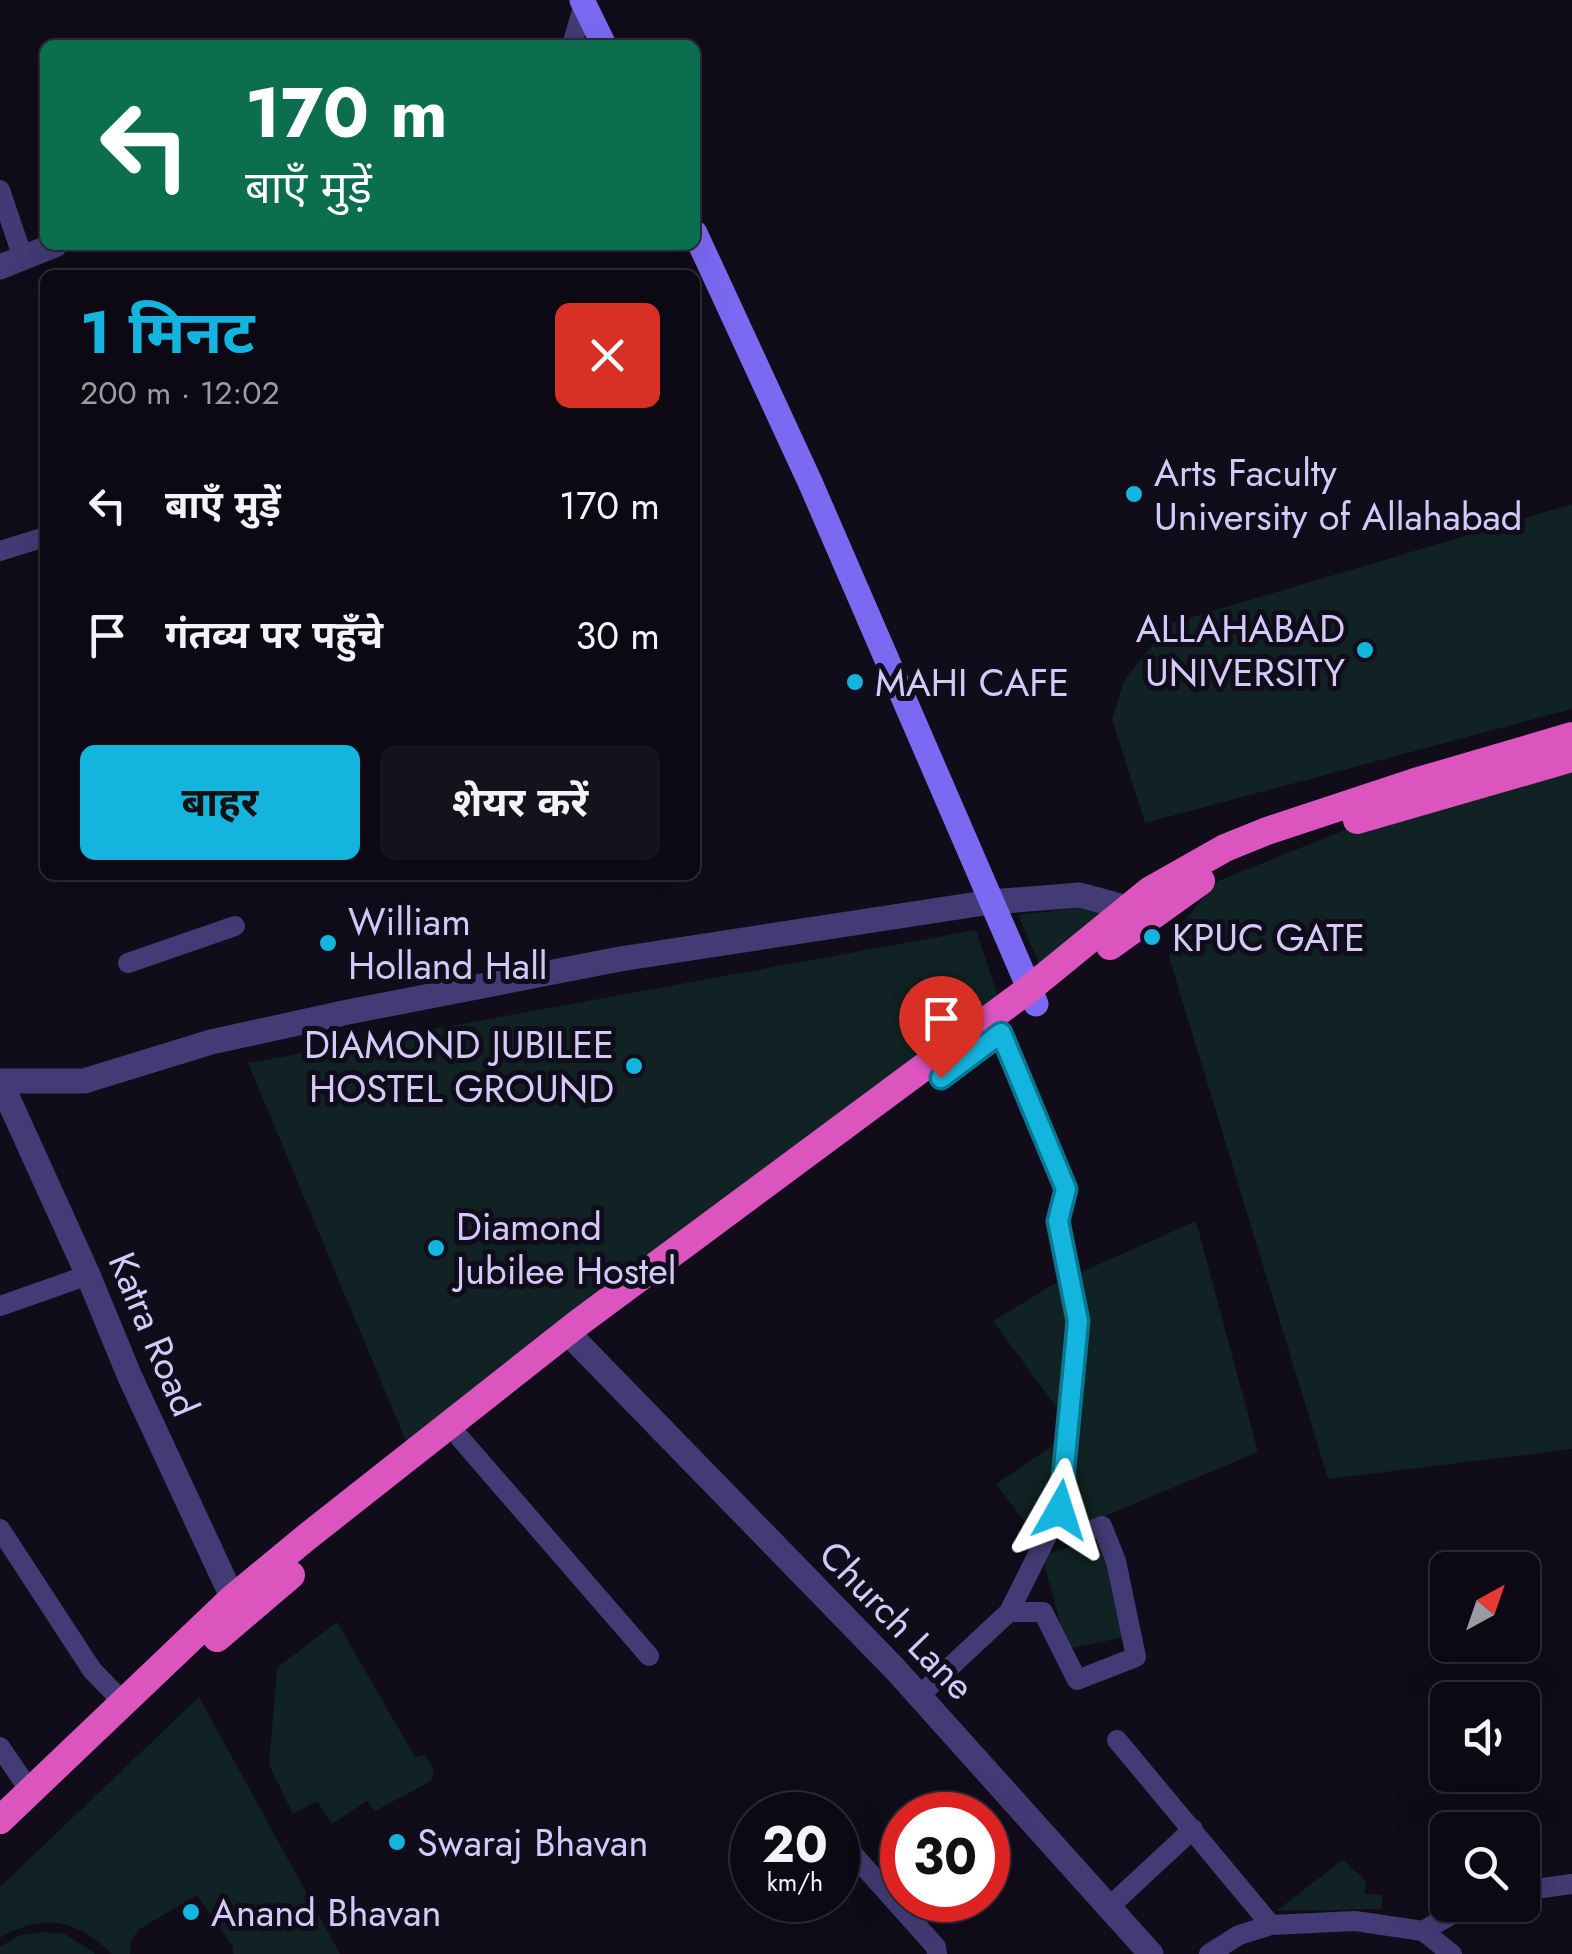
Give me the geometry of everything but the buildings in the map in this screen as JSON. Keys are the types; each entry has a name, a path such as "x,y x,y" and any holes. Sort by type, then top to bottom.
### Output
{"highway":[{"path":"0,1841 237,1607 460,1438 573,1339 1001,1033 1033,997 1128,908 1187,868 1268,831 1572,736"},
{"path":"0,1820 123,1702 573,1339 1033,997 1188,888 1226,868 1356,820 1572,758"}],"main road":[{"path":"583,2 602,40"},
{"path":"700,244 810,482 1033,997"}],"street":[{"path":"573,40 583,2"},
{"path":"0,190 12,262 42,250"},
{"path":"0,551 40,539"},
{"path":"0,1081 84,1081 212,1042 503,982 620,959 991,902 1080,894 1128,908"},
{"path":"128,963 236,926"},
{"path":"919,1696 1008,1612 1060,1510 1078,1321 1058,1221 1066,1189 1001,1033"},
{"name":"Katra Road","path":"0,1081 237,1607"},
{"path":"0,1306 88,1275"},
{"name":"Church Lane","path":"573,1339 919,1696 1151,1954"},
{"path":"460,1438 649,1656"},
{"path":"1008,1612 1042,1612 1077,1680 1136,1657 1116,1560 1102,1526 1076,1536 1060,1510"},
{"path":"0,1529 92,1670 123,1702"},
{"path":"1117,1740 1271,1925"},
{"path":"0,1748 30,1791"},
{"path":"1108,1908 1193,1829"},
{"path":"860,1862 936,1947 936,1954"},
{"path":"1540,1889 1572,1884"},
{"path":"1209,1954 1239,1935 1271,1925 1355,1920 1423,1931 1452,1954"},
{"path":"1423,1931 1439,1922"}],"shaded area":[{"path":"1572,504 1572,709 1145,823 1112,719 1125,679 1169,624"},
{"path":"1572,751 1572,1449 1328,1479 1169,957 1182,923 1218,881 1392,811"},
{"path":"1138,901 1045,977 1018,915"},
{"path":"976,930 998,997 408,1446 248,1063"},
{"path":"1196,1221 1258,1452 1041,1543 996,1484 1074,1431 993,1321 1052,1285"},
{"path":"1102,1538 1125,1637 1067,1649 1042,1555"},
{"path":"337,1622 415,1757 425,1755 434,1771 431,1781 375,1811 367,1801 332,1824 317,1801 293,1814 269,1765 277,1668"},
{"path":"199,1697 340,1954 233,1954 233,1947 197,1895 138,1930 131,1941 130,1954 112,1954 86,1933 60,1923 32,1925 0,1937 0,1887"},
{"path":"1343,1860 1366,1881 1365,1894 1382,1895 1382,1909 1276,1911"},
{"path":"65,1934 96,1954 0,1954 0,1947 20,1935"}],"place":[{"name":"Arts Faculty University of Allahabad","path":"1134,494"},
{"name":"ALLAHABAD UNIVERSITY","path":"1365,650"},
{"name":"MAHI CAFE","path":"855,682"},
{"name":"KPUC GATE","path":"1152,937"},
{"name":"William Holland Hall","path":"328,943"},
{"name":"DIAMOND JUBILEE HOSTEL GROUND","path":"634,1066"},
{"name":"Diamond Jubilee Hostel","path":"436,1248"},
{"name":"Swaraj Bhavan","path":"397,1842"},
{"name":"Anand Bhavan","path":"191,1912"}],"route":[{"path":"941,1078 1001,1033 1066,1189 1058,1221 1078,1321 1060,1510"}]}
